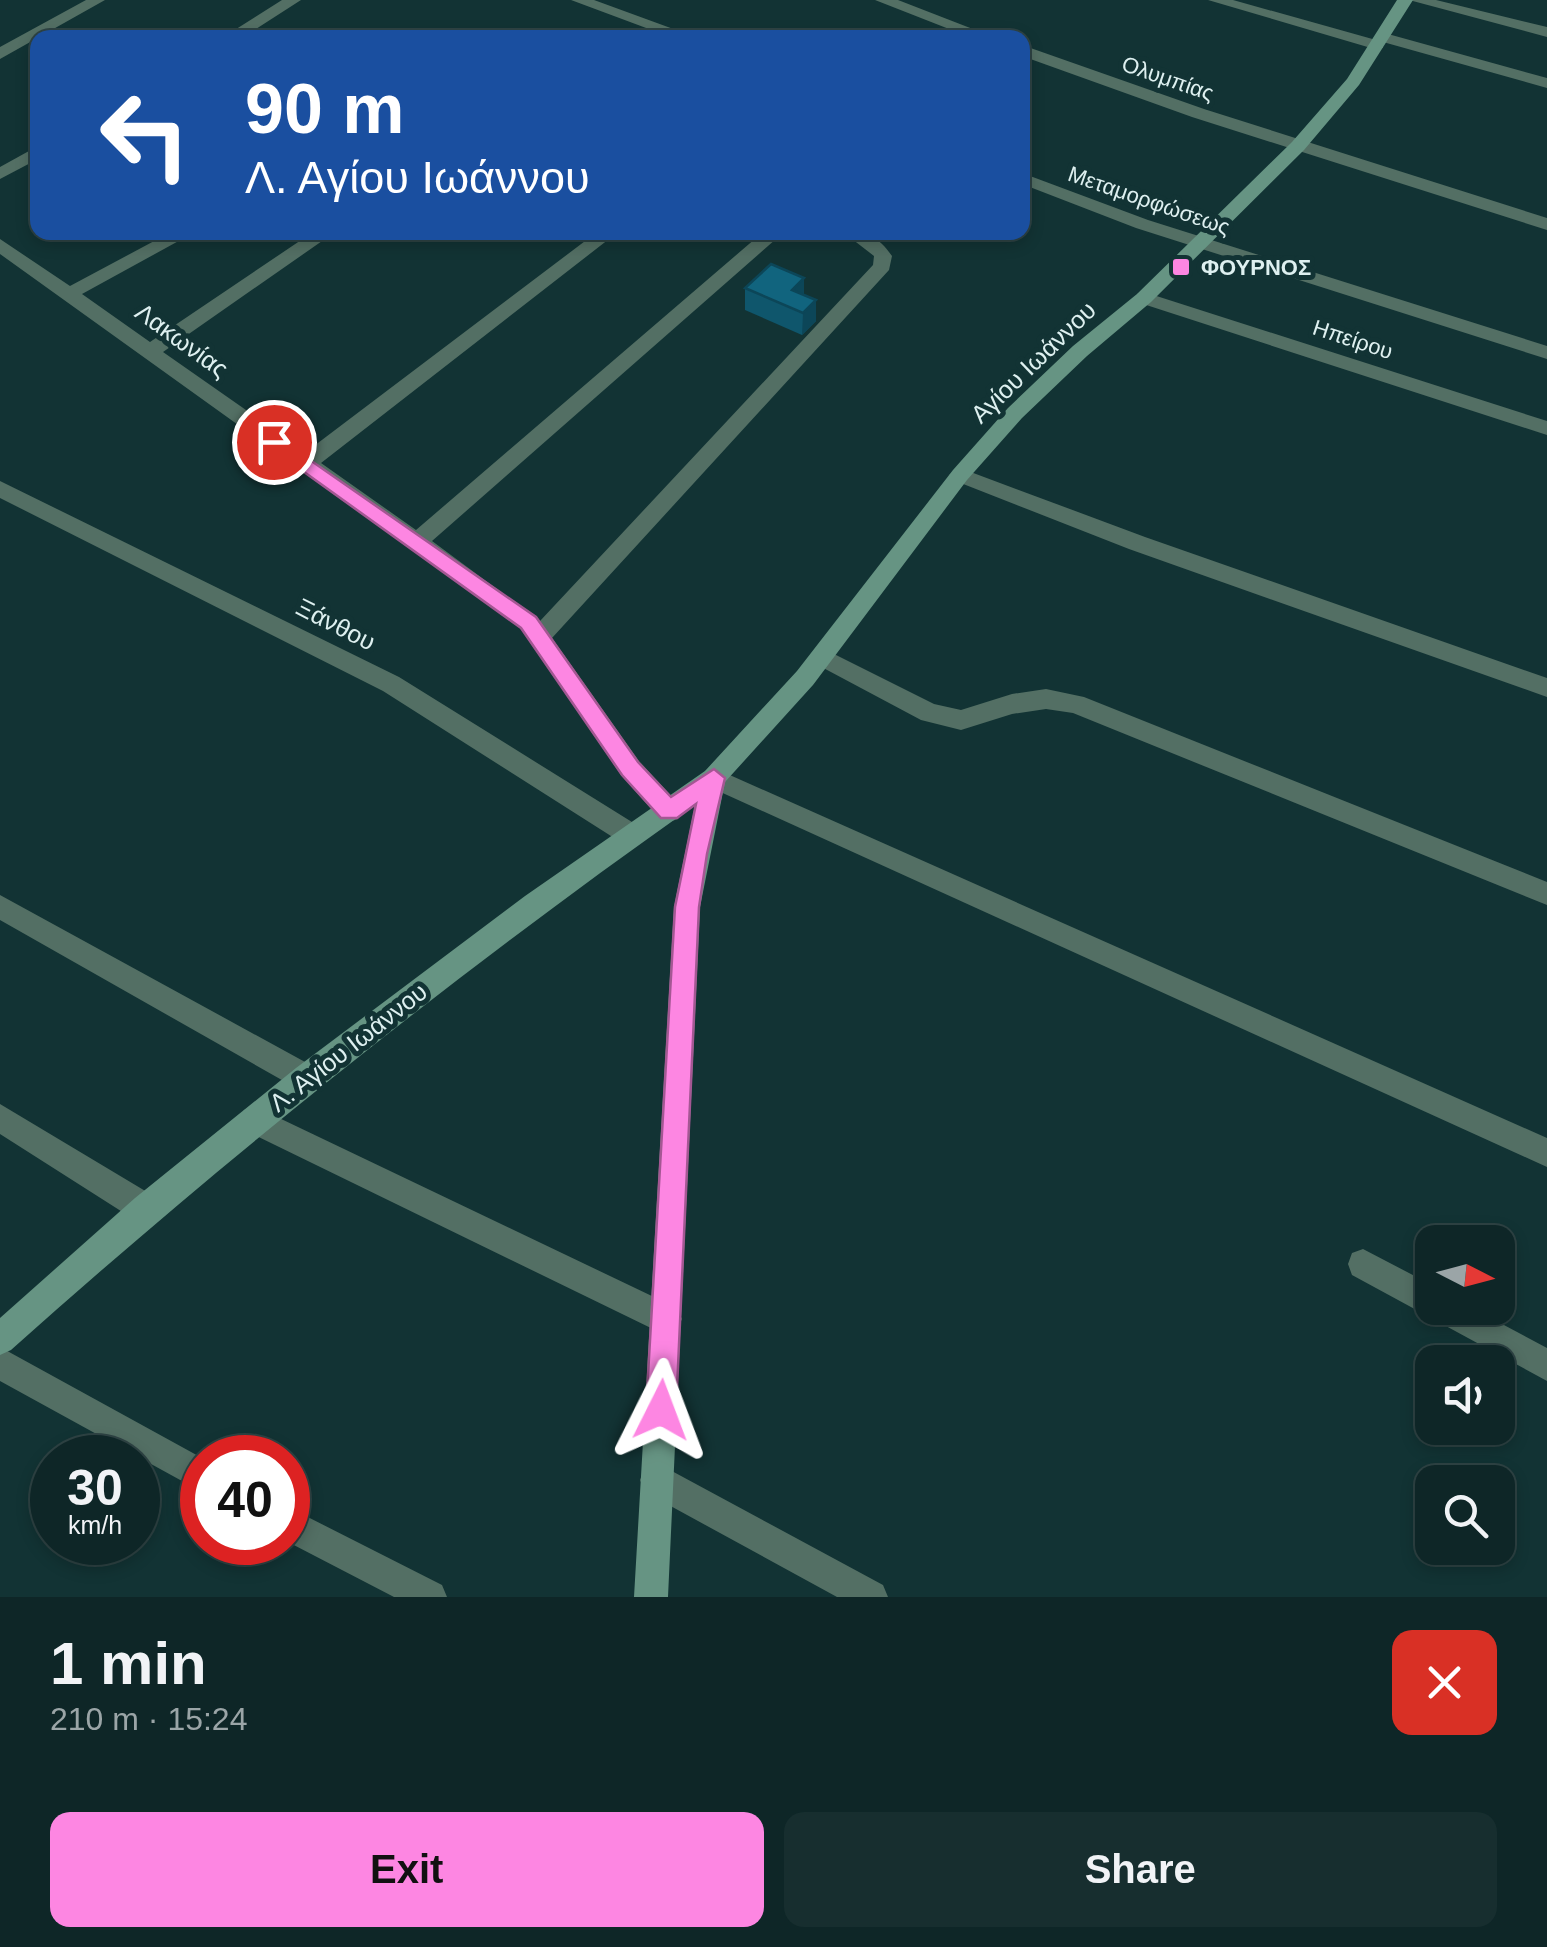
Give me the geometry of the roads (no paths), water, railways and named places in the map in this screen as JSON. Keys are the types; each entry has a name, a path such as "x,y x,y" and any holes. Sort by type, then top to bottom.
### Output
{"street":[{"path":"43,30 97,0"},
{"path":"243,30 293,0"},
{"path":"579,0 667,30"},
{"path":"883,0 966,30"},
{"path":"1216,0 1547,83"},
{"name":"Αγίου Ιωάννου","path":"714,778 822,657 960,475 1048,380 1144,298 1298,146 1353,82 1405,0"},
{"path":"1417,0 1547,32"},
{"path":"0,54 30,37"},
{"name":"Ολυμπίας","path":"1030,53 1298,146 1547,224"},
{"path":"0,174 30,157"},
{"name":"Μεταμορφώσεως","path":"1030,181 1200,243 1547,352"},
{"path":"70,294 171,240"},
{"path":"150,352 314,240"},
{"path":"305,464 599,240"},
{"path":"418,541 766,240"},
{"path":"540,636 882,266 883,256 867,240"},
{"name":"Λακωνίας","path":"0,246 528,622 630,768 669,811"},
{"name":"Ηπείρου","path":"1144,298 1547,428"},
{"path":"960,475 1137,543 1547,688"},
{"name":"Ξάνθου","path":"0,490 391,684 631,835"},
{"path":"822,657 929,713 961,720 1046,698 1076,704 1547,894"},
{"path":"651,1597 687,907 695,854 714,778 1547,1154"},
{"name":"Λ. Αγίου Ιωάννου","path":"0,1340 146,1209 306,1078 631,835 714,778"},
{"path":"0,908 306,1078"},
{"path":"0,1118 146,1209"},
{"path":"254,1120 666,1319"},
{"path":"1363,1264 1415,1293"},
{"path":"1473,1325 1547,1365"},
{"path":"0,1363 180,1464"},
{"path":"658,1480 871,1597"},
{"path":"310,1535 430,1597"}],"place":[{"name":"ΦΟΥΡΝΟΣ","path":"1181,267"}]}
